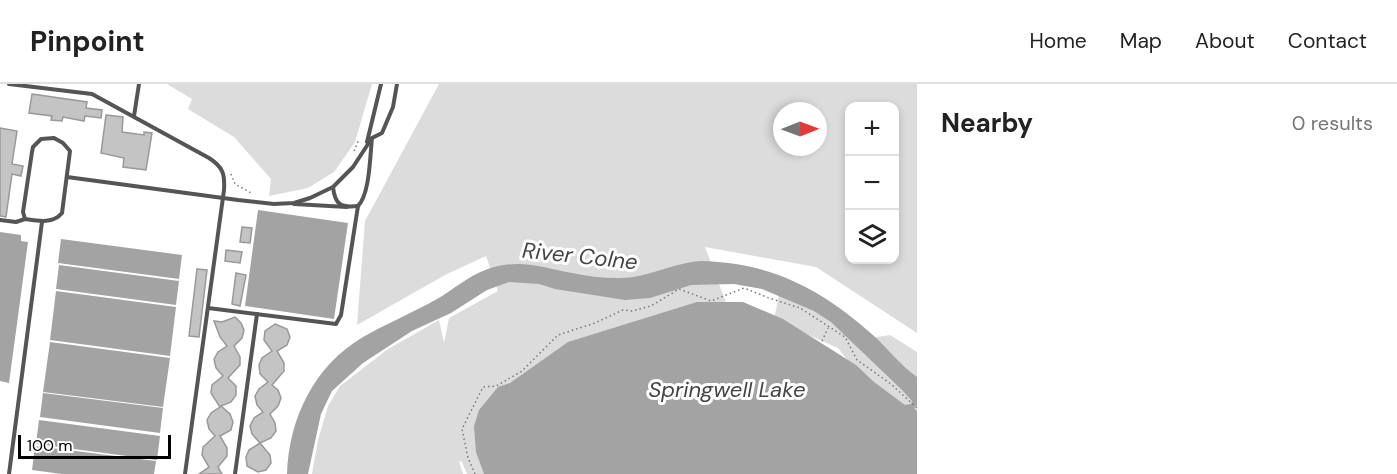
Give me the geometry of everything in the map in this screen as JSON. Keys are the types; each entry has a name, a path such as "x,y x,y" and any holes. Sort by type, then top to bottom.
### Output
{"lane":[{"path":"9,84 92,94 219,164 223,170 225,178 223,198 185,474"},
{"path":"134,116 139,84"},
{"path":"366,145 381,84"},
{"path":"285,204 310,198 333,187 353,167 366,145 372,138 382,133 393,107 397,84"},
{"path":"0,220 16,222 25,219 42,222 55,219 62,213 70,151 68,146 54,138 37,142 32,152 23,212 25,219"},
{"path":"208,308 336,324 341,315 358,206 363,201 366,191 372,138"},
{"path":"67,177 223,198 285,204 358,206"},
{"path":"333,187 334,198 340,205 347,207"},
{"path":"9,474 42,222"},
{"path":"235,474 256,314"}],"path":[{"path":"352,156 362,133"},
{"path":"229,169 235,184 248,193 256,194"},
{"path":"475,474 468,458 462,429 483,387 496,386 522,371 558,335 595,324 623,310 632,311 651,306 679,290 711,301 744,288 800,308 845,338 857,360 891,384 916,407"},
{"path":"822,341 829,327"}],"shaded area":[{"path":"167,84 372,84 355,142 334,172 308,188 269,196 271,179 234,137 188,109 192,99"},
{"path":"439,84 917,84 917,333 816,267 705,247 730,313 495,474 467,474 462,462 459,461 463,474 312,474 318,440 328,406 340,386 388,349 439,320 444,343 449,318 498,291 486,256 445,275 357,325 365,221"},
{"path":"779,294 827,313 859,340 890,335 917,352 917,416 864,381 838,348 774,320"}],"water":[{"path":"258,210 348,223 334,319 245,306"},
{"path":"0,232 21,235 21,241 28,242 9,383 0,381"},
{"path":"61,239 182,255 179,279 58,263"},
{"name":"Springwell Lake","path":"701,261 751,267 773,273 815,292 854,319 917,377 917,405 914,408 917,411 917,474 484,474 476,452 474,426 479,410 498,387 510,383 568,342 697,302 743,302 783,319 856,365 905,405 911,404 912,401 831,322 814,311 762,289 734,284 691,285 650,298 625,300 555,289 539,284 509,282 487,290 451,313 412,331 363,363 332,391 321,414 308,474 287,474 293,433 299,414 307,395 331,363 363,337 438,299 482,271 504,265 522,264 588,276 627,278"},
{"path":"59,265 179,281 176,305 56,289"},
{"path":"56,291 176,307 170,356 50,340"},
{"path":"50,342 170,358 163,407 43,392"},
{"path":"43,393 163,408 160,433 40,417"},
{"path":"39,420 160,436 157,460 36,444"},
{"path":"35,446 156,461 154,474 62,474 32,470"}],"building":[{"path":"32,94 87,102 86,108 102,110 101,118 85,116 84,121 63,117 62,121 51,120 52,116 29,113"},
{"path":"106,115 123,117 122,132 144,135 144,132 152,133 146,170 123,167 124,158 101,153"},
{"path":"0,128 17,131 12,164 23,166 21,176 12,174 6,217 0,216"},
{"path":"242,227 252,228 250,243 240,242"},
{"path":"226,250 242,252 240,263 225,261"},
{"path":"197,269 207,270 199,337 189,336"},
{"path":"236,273 246,275 240,306 232,304"},
{"path":"235,317 244,330 242,338 234,346 240,357 240,365 228,378 236,386 236,395 231,402 221,406 230,414 233,422 231,430 220,436 227,448 227,456 218,467 222,474 199,474 209,467 202,455 203,447 215,436 209,429 207,420 211,413 220,407 211,393 212,385 223,376 216,368 214,359 218,352 227,346 220,337 214,321 222,322"},
{"path":"275,324 287,329 290,337 287,345 277,351 284,363 284,371 272,385 278,390 281,398 278,406 270,414 276,431 271,438 260,443 252,434 250,426 254,418 263,412 257,405 255,396 259,389 268,382 260,374 259,365 262,358 272,351 264,340 265,331"},
{"path":"260,443 270,455 271,463 266,470 258,472 247,466 246,457 249,450"}],"water label":[{"name":"River Colne","path":"580,256"}]}
